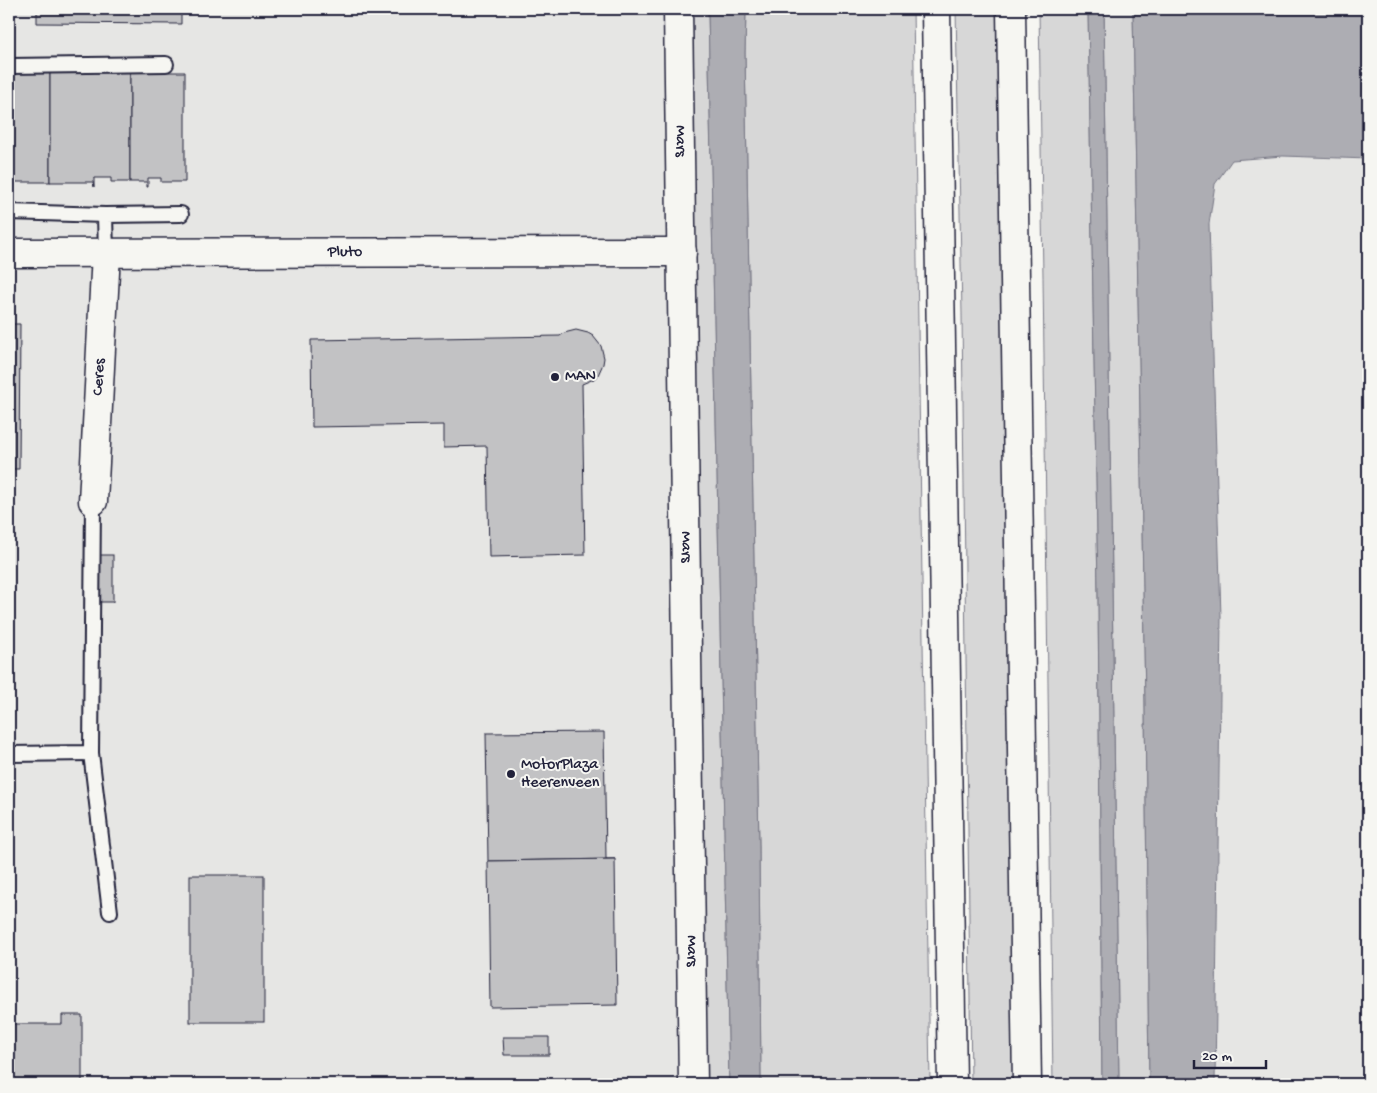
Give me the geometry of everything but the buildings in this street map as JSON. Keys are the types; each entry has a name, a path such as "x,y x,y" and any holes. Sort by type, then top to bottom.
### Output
{"main road":[{"name":"Mars","path":"678,9 693,1084"},
{"path":"936,9 952,1084"},
{"path":"1011,9 1027,1084"},
{"name":"Pluto","path":"9,254 682,252"},
{"name":"Ceres","path":"93,502 106,253"}],"lane":[{"path":"9,66 166,64"},
{"path":"9,212 105,215 181,214"},
{"path":"105,215 106,253"},
{"path":"93,502 91,753 110,912"},
{"path":"9,754 91,753"}],"shaded area":[{"path":"9,9 728,9 744,1084 9,1084"},
{"path":"690,9 708,9 729,1084 706,1084"},
{"path":"708,9 746,9 745,53 759,847 761,1084 729,1084"},
{"path":"746,9 913,9 930,1084 761,1084 759,847 745,53"},
{"path":"956,9 998,9 1013,1084 971,1084 962,314"},
{"path":"1039,9 1088,9 1098,591 1102,1084 1053,1084"},
{"path":"1088,9 1104,9 1119,1084 1102,1084 1098,591"},
{"path":"1104,9 1133,9 1145,702 1149,1084 1119,1084"},
{"path":"1133,9 1368,9 1368,159 1283,156 1232,160 1215,184 1209,224 1221,617 1215,1084 1149,1084 1145,702"},
{"path":"1283,156 1368,159 1368,1084 1215,1084 1221,617 1209,224 1215,184 1232,160"}],"place":[{"name":"MAN","path":"555,377"},
{"name":"MotorPlaza Heerenveen","path":"511,774"}]}
